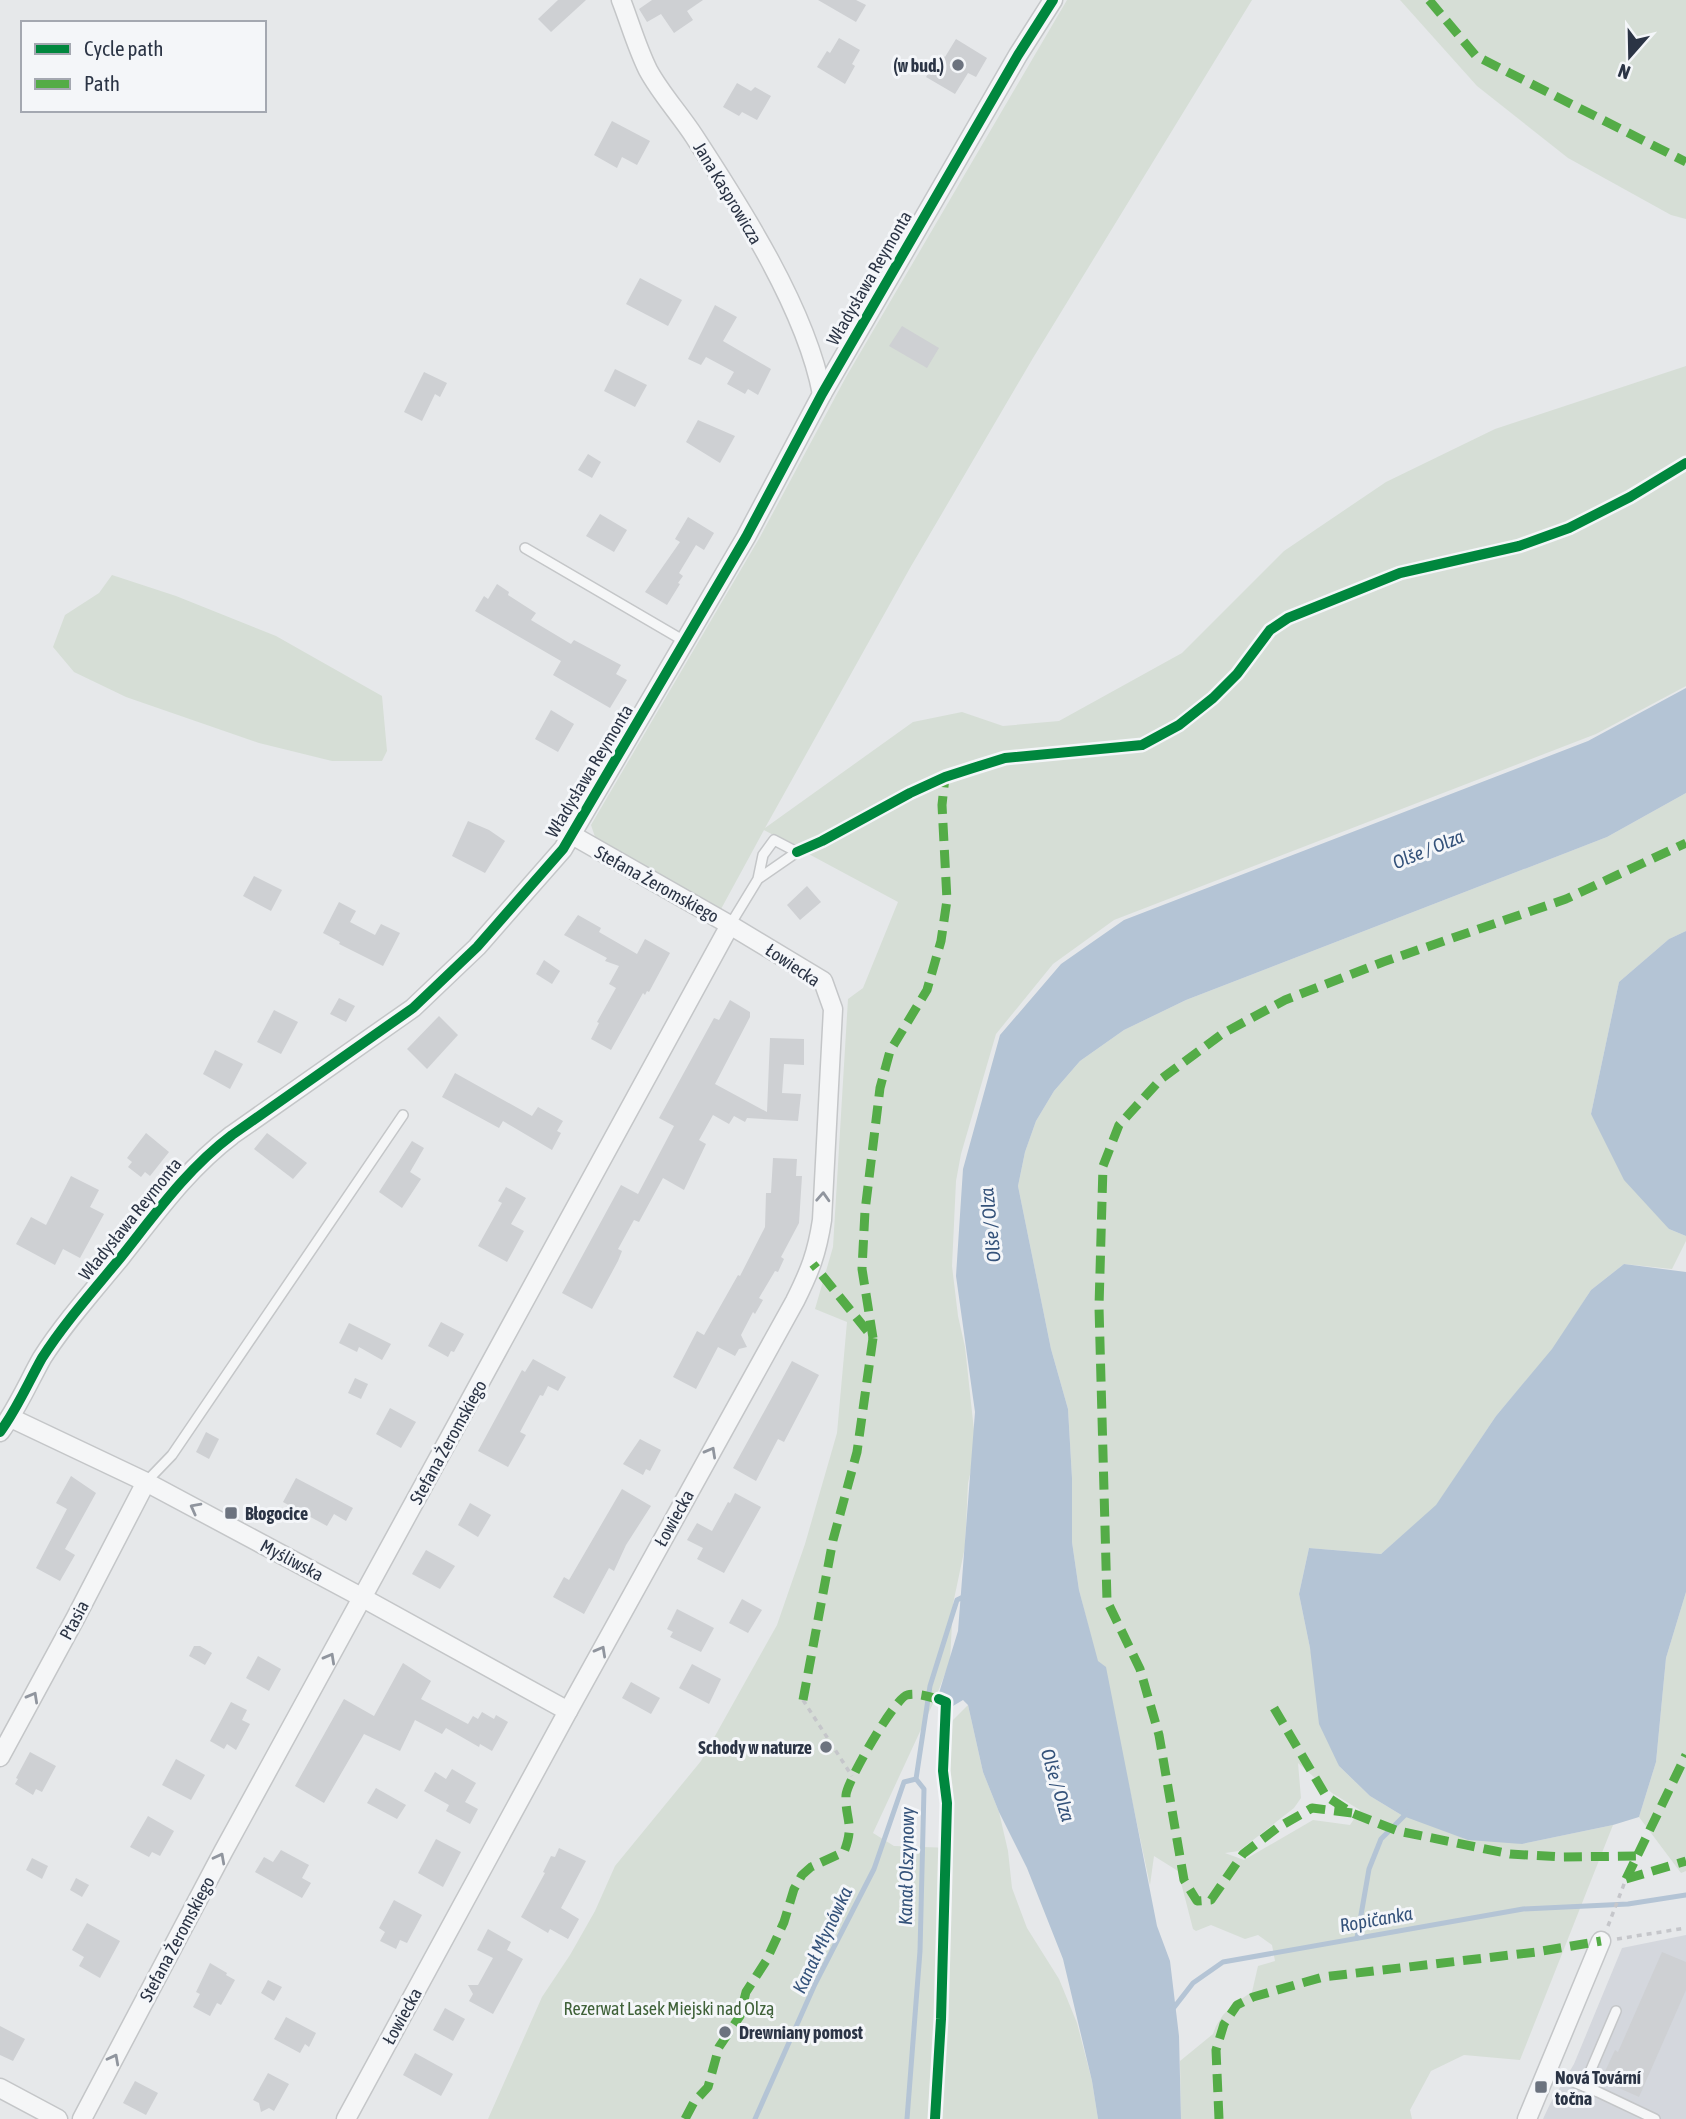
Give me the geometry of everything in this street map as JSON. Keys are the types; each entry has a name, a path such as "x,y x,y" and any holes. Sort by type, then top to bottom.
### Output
{"street":[{"name":"Jana Kasprowicza","path":"621,0 647,68 741,209 788,300 813,359 821,394"},
{"name":"Władysława Reymonta","path":"5,1425 61,1331 183,1178 206,1155 232,1135 413,1008 477,947 564,849 746,537 821,394 1018,55 1053,0"},
{"name":"Stefana Żeromskiego","path":"82,2119 223,1852 730,925 572,835"},
{"name":"Łowiecka","path":"346,2119 813,1265 822,1220 833,1009 823,981 730,925"},
{"name":"Myśliwska","path":"5,1425 146,1482 568,1711"},
{"name":"Ptasia","path":"0,1757 146,1482"},
{"path":"1527,2119 1604,1935"},
{"path":"0,2088 58,2119"}],"lane":[{"path":"525,548 686,642"},
{"path":"730,925 758,879 763,855 774,840 797,852 758,879"},
{"path":"146,1482 172,1455 403,1115"},
{"path":"1584,2086 1616,2011"},
{"path":"1547,2071 1655,2119"}],"path":[{"path":"803,1700 852,1776"},
{"path":"1626,1879 1604,1935 1686,1928"}],"shaded area":[{"path":"1686,1935 1686,2119 1543,2119 1574,2064 1622,1948"}],"green space":[{"name":"Rezerwat Lasek Miejski nad Olzą","path":"1067,0 1252,0 1033,358 910,568 765,828 913,722 962,712 1003,726 1059,721 1182,653 1284,551 1386,482 1495,429 1686,366 1686,686 1596,734 1114,920 1053,964 996,1034 961,1154 956,1181 952,1266 965,1347 976,1449 968,1483 965,1547 953,1604 950,1661 873,1833 894,1846 952,1848 949,1724 968,1705 983,1772 999,1812 1008,1851 1012,1888 1027,1928 1059,1979 1077,2023 1092,2081 1098,2119 488,2119 542,1997 595,1911 615,1866 701,1761 777,1625 805,1544 837,1433 847,1322 815,1309 833,1247 848,999 863,988 898,902 764,830 721,909 596,840 591,825 760,537 846,377"},
{"path":"1400,0 1686,0 1686,219 1671,215 1568,158 1477,86"},
{"path":"112,575 176,596 276,636 382,696 387,751 382,761 332,761 259,743 126,697 74,672 53,647 65,615 99,593"},
{"path":"1686,793 1686,931 1669,939 1619,982 1591,1114 1669,1229 1686,1236 1686,1241 1672,1269 1624,1264 1591,1290 1553,1349 1496,1416 1436,1506 1381,1554 1309,1548 1299,1594 1339,1766 1370,1796 1403,1816 1522,1844 1613,1825 1520,2060 1464,2055 1431,2071 1410,2110 1412,2119 1181,2119 1180,2061 1213,2034 1223,2015 1235,2003 1252,1992 1258,1966 1275,1961 1272,1945 1258,1935 1245,1939 1211,1925 1196,1931 1193,1929 1178,1871 1154,1856 1150,1885 1129,1786 1079,1590 1072,1542 1068,1409 1051,1349 1018,1186 1025,1152 1036,1121 1054,1091 1080,1061 1124,1030 1186,1000 1607,837","holes":["1298,1763 1332,1793 1360,1810 1350,1825 1313,1820 1244,1860 1225,1853 1239,1851 1294,1808 1301,1798"]},
{"path":"1686,1592 1686,1871 1681,1873 1639,1817 1656,1762 1666,1658"}],"water":[{"name":"Olše / Olza","path":"1686,688 1686,793 1607,837 1186,1000 1124,1030 1080,1061 1054,1091 1036,1121 1025,1152 1018,1186 1051,1349 1068,1409 1072,1542 1079,1590 1098,1661 1106,1667 1157,1926 1170,1961 1179,2036 1181,2119 1098,2119 1092,2081 1063,1959 1027,1868 999,1812 983,1772 968,1705 963,1700 953,1706 939,1693 958,1631 975,1412 956,1276 963,1169 1000,1035 1061,964 1124,920 1588,741"},
{"path":"1686,931 1686,1236 1669,1229 1624,1180 1591,1114 1619,982 1669,939"},
{"path":"1624,1264 1686,1272 1686,1592 1666,1658 1656,1762 1639,1817 1522,1844 1468,1840 1403,1816 1370,1796 1339,1766 1319,1724 1310,1648 1299,1594 1309,1548 1381,1554 1436,1505 1496,1416 1552,1349 1591,1290"}],"building":[{"path":"558,0 586,0 551,32 538,19"},
{"path":"652,0 703,0 687,11 693,20 674,33 661,14 647,22 639,9"},
{"path":"818,0 856,0 866,5 856,22"},
{"path":"839,38 860,50 845,84 817,67"},
{"name":"(w bud.)","path":"956,39 987,58 976,77 968,73 955,94 926,77 940,54 945,57"},
{"path":"737,83 751,91 755,87 771,96 757,120 742,112 739,116 723,107"},
{"path":"612,121 650,141 637,165 622,157 617,168 594,155"},
{"path":"640,278 682,300 668,326 626,304"},
{"path":"715,305 737,317 723,341 771,369 758,395 748,389 745,394 727,384 734,372 706,357 701,365 688,359"},
{"path":"902,326 939,348 927,368 889,346"},
{"path":"615,369 647,385 635,407 604,391"},
{"path":"424,372 447,383 440,397 435,394 422,421 404,412"},
{"path":"698,420 735,436 720,463 686,442"},
{"path":"588,454 601,462 592,478 578,470"},
{"path":"600,514 627,530 614,552 586,536"},
{"path":"688,517 714,533 704,550 696,545 679,573 683,576 678,583 680,584 667,605 645,592 680,542 675,539"},
{"path":"497,584 509,592 508,595 536,613 531,620 571,644 574,640 621,665 616,674 627,680 610,708 553,675 561,661 475,611 484,596 488,599"},
{"path":"551,710 574,724 558,752 535,739"},
{"path":"468,821 505,841 485,873 452,856"},
{"path":"254,876 282,890 271,911 243,896"},
{"path":"807,886 821,902 800,920 787,905"},
{"path":"339,902 356,911 350,922 375,935 381,924 400,933 383,966 323,933"},
{"path":"578,915 601,928 599,932 637,954 645,939 670,953 649,992 645,995 643,993 611,1050 591,1039 616,988 609,984 619,966 605,961 607,958 564,935"},
{"path":"544,960 560,971 552,984 536,974"},
{"path":"339,998 355,1006 346,1022 330,1014"},
{"path":"730,1000 750,1012 750,1017 715,1084 767,1112 770,1038 804,1039 804,1065 784,1064 782,1093 801,1094 798,1121 747,1118 745,1122 734,1116 729,1124 713,1115 699,1140 706,1144 684,1190 663,1178 639,1222 634,1220 618,1249 622,1251 618,1261 592,1309 562,1293 621,1185 638,1194 674,1126 659,1118 714,1018 719,1020"},
{"path":"274,1010 298,1022 281,1054 257,1042"},
{"path":"439,1016 458,1035 427,1069 407,1049"},
{"path":"215,1050 243,1064 230,1089 203,1074"},
{"path":"455,1073 532,1116 538,1107 563,1121 557,1131 561,1133 552,1150 503,1121 499,1128 442,1097"},
{"path":"146,1133 169,1152 150,1176 145,1172 141,1177 128,1167 132,1162 127,1158"},
{"path":"267,1133 307,1163 293,1179 254,1149"},
{"path":"412,1141 424,1148 410,1172 421,1179 402,1208 379,1192"},
{"path":"773,1158 797,1159 796,1176 802,1176 799,1223 781,1257 784,1259 778,1272 775,1271 759,1298 763,1300 741,1335 747,1347 739,1349 735,1356 718,1347 696,1389 673,1377 697,1331 704,1335 738,1275 740,1276 765,1227 766,1193 771,1193"},
{"path":"71,1176 99,1190 90,1207 104,1214 80,1258 63,1249 55,1265 16,1244 31,1217 46,1225"},
{"path":"506,1187 526,1198 511,1224 524,1231 507,1262 478,1246 502,1203 498,1201"},
{"path":"441,1322 464,1334 448,1357 428,1346"},
{"path":"349,1323 391,1344 382,1360 359,1347 357,1352 339,1343"},
{"path":"533,1359 566,1377 558,1391 548,1386 543,1396 540,1395 520,1432 526,1435 508,1467 478,1451 522,1370 525,1372"},
{"path":"792,1361 819,1375 784,1442 778,1439 756,1481 733,1468"},
{"path":"355,1378 368,1384 361,1399 348,1393"},
{"path":"390,1408 416,1422 401,1448 376,1434"},
{"path":"206,1432 219,1439 209,1459 196,1452"},
{"path":"640,1439 661,1450 650,1471 646,1469 643,1475 623,1464"},
{"path":"71,1476 96,1493 65,1549 75,1555 60,1581 36,1568 67,1509 56,1503"},
{"path":"296,1478 353,1508 346,1521 334,1514 327,1526 283,1502"},
{"path":"622,1489 651,1506 626,1545 614,1571 609,1568 584,1614 553,1597 564,1577 569,1580"},
{"path":"735,1493 761,1507 724,1573 697,1559 703,1548 687,1540 697,1523 712,1531"},
{"path":"470,1503 491,1515 478,1537 458,1525"},
{"path":"426,1550 455,1566 440,1589 412,1574"},
{"path":"742,1599 762,1610 748,1633 729,1623"},
{"path":"677,1609 714,1628 701,1652 670,1637 673,1632 667,1629"},
{"path":"194,1646 200,1646 212,1653 205,1665 189,1656"},
{"path":"258,1656 281,1669 269,1691 246,1678"},
{"path":"403,1663 431,1681 421,1699 468,1724 473,1716 478,1719 482,1712 494,1719 496,1715 508,1722 492,1751 480,1744 479,1747 446,1728 442,1734 415,1720 400,1751 364,1734 324,1803 295,1786 344,1699 374,1716"},
{"path":"692,1664 721,1679 709,1704 679,1688"},
{"path":"631,1682 660,1698 651,1714 622,1698"},
{"path":"231,1702 247,1710 242,1720 250,1724 236,1750 227,1744 224,1749 210,1741"},
{"path":"30,1752 56,1766 42,1792 36,1789 33,1795 15,1784"},
{"path":"176,1759 205,1775 191,1800 162,1785"},
{"path":"452,1769 476,1783 465,1802 478,1809 470,1824 446,1811 449,1805 424,1791 435,1772 446,1779"},
{"path":"376,1788 406,1805 397,1819 367,1803"},
{"path":"148,1816 174,1831 160,1856 152,1852 149,1857 130,1847"},
{"path":"436,1839 461,1852 443,1887 418,1873"},
{"path":"559,1848 586,1861 561,1908 579,1919 568,1939 550,1929 548,1933 521,1917 545,1873 543,1872 551,1856 555,1857"},
{"path":"281,1850 309,1865 302,1878 311,1883 302,1898 255,1872 264,1857 273,1862"},
{"path":"32,1858 48,1866 42,1879 26,1870"},
{"path":"76,1878 89,1885 82,1897 70,1890"},
{"path":"394,1900 422,1915 407,1943 400,1940 396,1949 380,1941 385,1932 379,1928"},
{"path":"87,1923 120,1941 100,1978 79,1966 84,1957 72,1950"},
{"path":"488,1929 511,1942 507,1950 523,1959 493,2014 469,2001 473,1994 468,1985 478,1985 493,1958 477,1950"},
{"path":"1662,1952 1686,1962 1686,1990 1639,2097 1601,2080 1615,2050 1618,2052"},
{"path":"210,1963 235,1980 221,2005 217,2003 210,2016 193,2007 200,1994 196,1992"},
{"path":"268,1980 282,1987 274,2001 261,1993"},
{"path":"445,2008 465,2019 453,2041 433,2030"},
{"path":"286,2017 316,2033 309,2047 305,2044 300,2053 274,2039"},
{"path":"0,2026 25,2039 13,2061 0,2055"},
{"path":"415,2053 453,2074 441,2096 403,2075"},
{"path":"268,2073 289,2084 274,2111 269,2108 261,2112 259,2103 253,2100"},
{"path":"135,2081 158,2093 146,2115 123,2103"}],"waterway":[{"name":"Kanał Olszynowy","path":"907,2119 920,1951 924,1789 916,1779 930,1686 957,1600 967,1595"},
{"name":"Kanał Młynówka","path":"755,2119 815,1984 874,1869 904,1782 916,1779"},
{"path":"1357,1938 1369,1869 1381,1839 1409,1811"},
{"name":"Ropičanka","path":"1172,2010 1193,1983 1223,1962 1523,1909 1628,1904 1686,1895"}],"marked path":[{"path":"1429,0 1476,56 1686,162"},
{"path":"873,1338 862,1269 865,1211 880,1088 890,1051 927,990 941,941 947,900 942,805 945,777"},
{"path":"1352,1813 1312,1808 1277,1828 1243,1854 1211,1900 1197,1901 1184,1880 1159,1735 1140,1669 1107,1601 1099,1307 1103,1166 1119,1125 1161,1079 1222,1034 1285,1000 1383,962 1566,899 1686,843"},
{"path":"803,1700 833,1540 857,1452 873,1338 813,1264"},
{"path":"685,2119 694,2102 708,2087 719,2047 740,2016 746,1992 766,1961 802,1875 811,1867 844,1852 849,1828 846,1803 848,1787 872,1741 907,1695 944,1701"},
{"path":"1274,1708 1326,1796 1352,1813 1398,1831 1510,1854 1563,1857 1637,1856"},
{"path":"1626,1879 1686,1755"},
{"path":"1626,1879 1686,1861"},
{"path":"1219,2119 1216,2050 1224,2024 1237,2005 1253,1997 1323,1977 1536,1952 1601,1941"}],"cycle path":[{"path":"0,1432 60,1332 186,1177 232,1135 413,1008 477,947 563,849 746,537 822,394 1018,55 1053,0"},
{"path":"797,852 945,777 1005,758 1142,745 1179,725 1213,698 1237,674 1270,630 1288,618 1400,573 1519,546 1569,528 1630,497 1686,463"},
{"path":"935,2119 941,2019 947,1803 943,1771 946,1702 939,1699"}],"place":[{"name":"(w bud.)","path":"958,65"},
{"name":"Błogocice","path":"231,1513"},
{"name":"Schody w naturze","path":"826,1747"},
{"name":"Drewniany pomost","path":"725,2032"},
{"name":"Nová Tovární točna","path":"1541,2087"}]}
